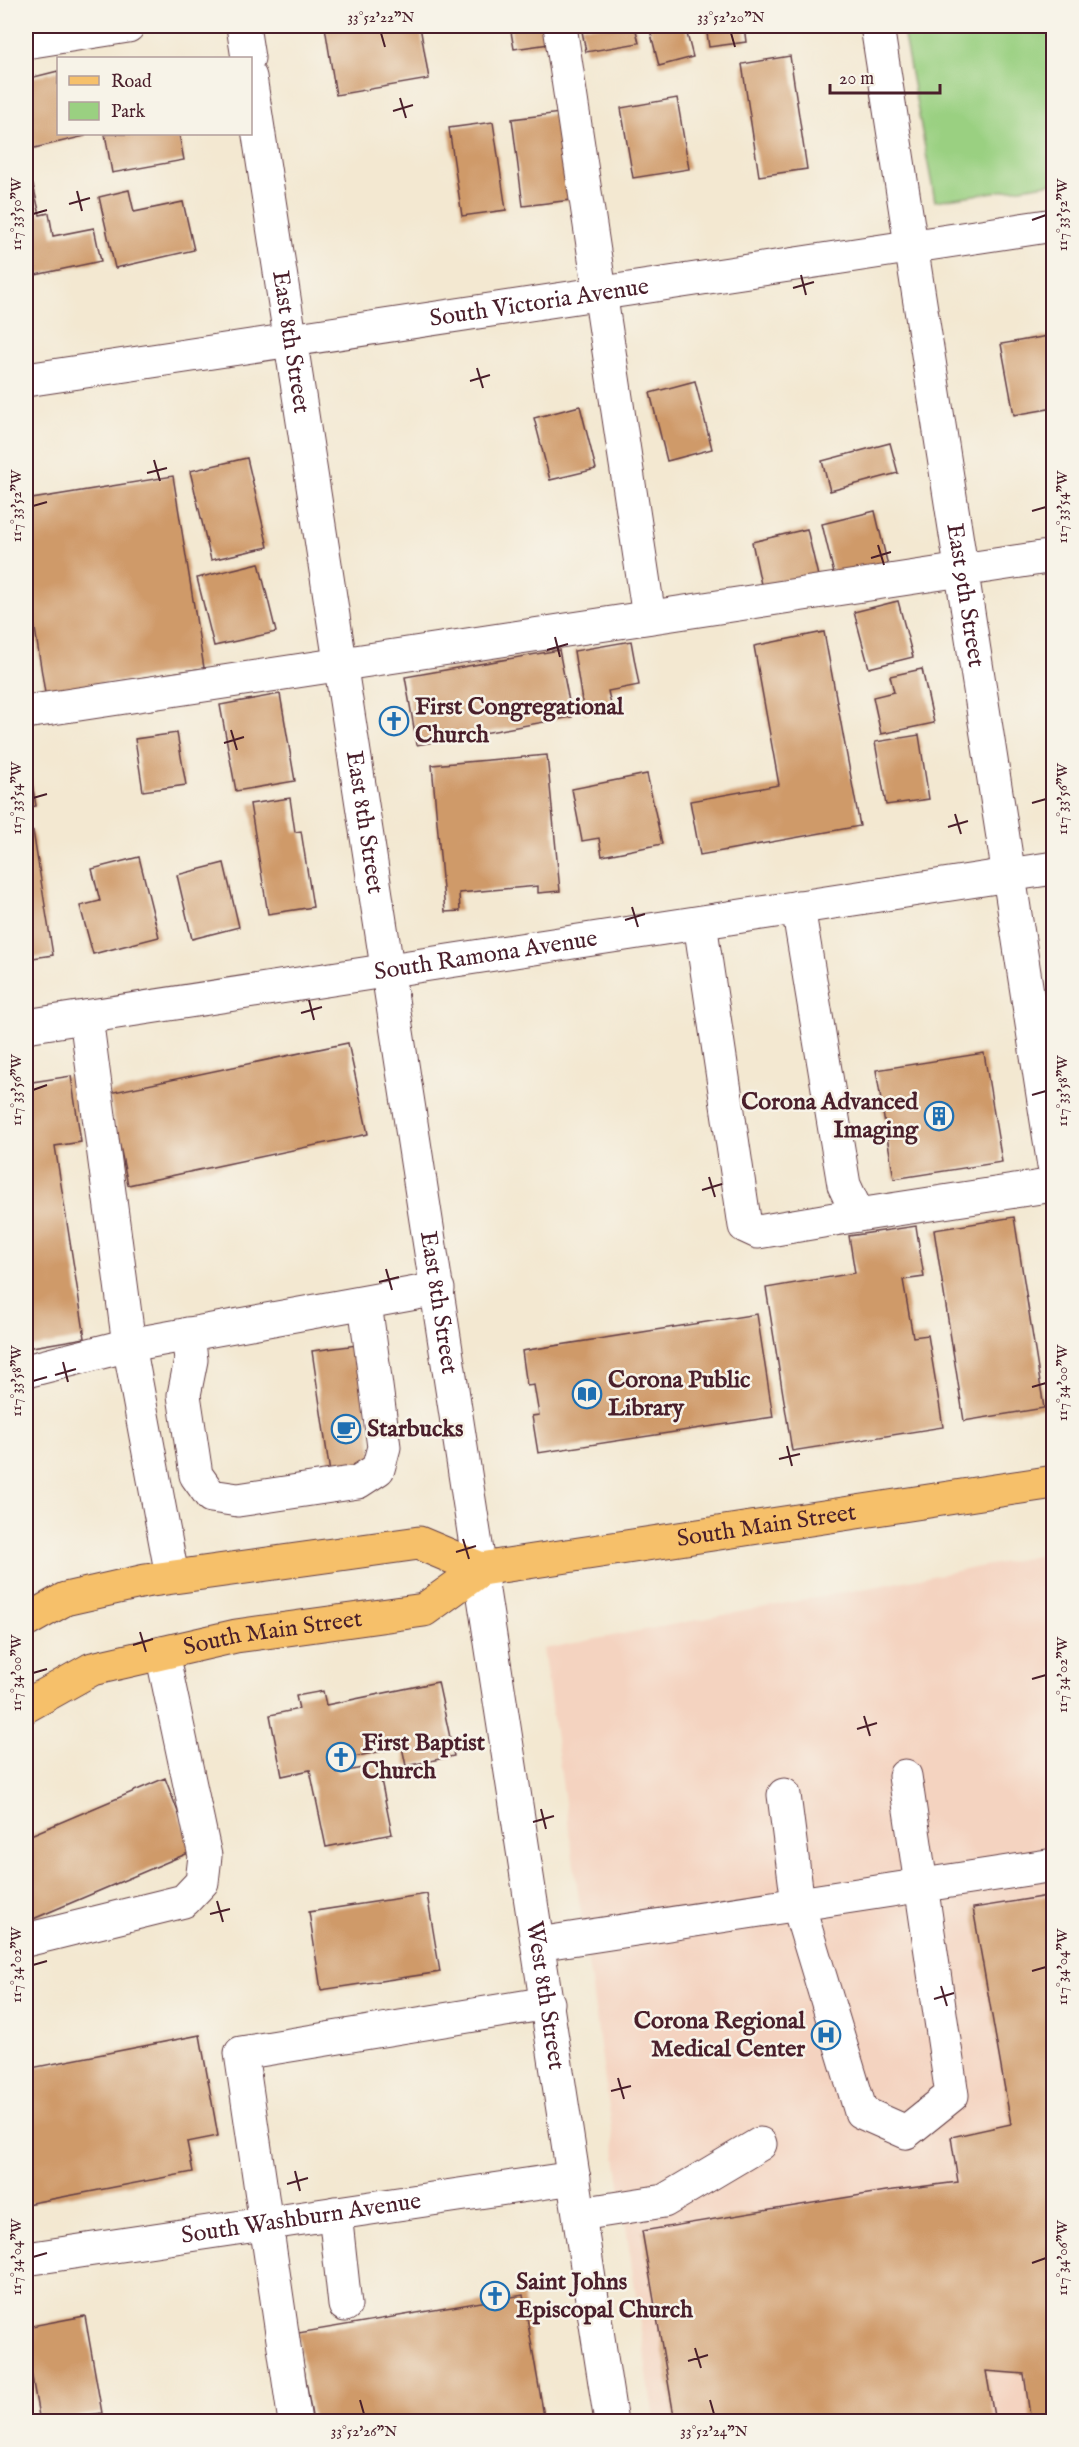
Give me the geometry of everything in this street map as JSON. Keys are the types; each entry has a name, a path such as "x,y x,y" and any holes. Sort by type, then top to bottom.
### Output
{"main road":[{"name":"South Main Street","path":"26,1706 92,1669 236,1636 424,1610 481,1569 1053,1482"},
{"path":"26,1621 65,1599 172,1576 419,1544 481,1569"}],"street":[{"path":"26,42 128,26"},
{"path":"243,26 248,57"},
{"path":"560,26 649,616"},
{"name":"East 9th Street","path":"877,26 1053,1166"},
{"name":"East 8th Street","path":"252,90 481,1569"},
{"name":"South Victoria Avenue","path":"26,381 1053,225"},
{"path":"26,712 1053,556"},
{"name":"South Ramona Avenue","path":"26,1026 1053,868"},
{"path":"798,907 844,1185 858,1215"},
{"path":"700,923 745,1226 758,1232 1053,1185"},
{"path":"86,1017 129,1345 172,1576"},
{"path":"26,1371 129,1345 438,1289"},
{"path":"188,1334 191,1360 184,1395 196,1475 211,1496 238,1500 358,1482 378,1469 384,1447 365,1303"},
{"name":"West 8th Street","path":"481,1569 611,2421"},
{"path":"26,1940 184,1901 202,1882 205,1856 162,1653"},
{"path":"784,1795 798,1904 861,2112 906,2132 952,2095 905,1776"},
{"path":"538,1944 1053,1865"},
{"path":"295,2421 241,2053 548,2003"},
{"path":"580,2214 664,2201 760,2144"},
{"name":"South Washburn Avenue","path":"26,2259 574,2178"},
{"path":"335,2213 345,2305"}],"shaded area":[{"name":"Corona Regional Medical Center","path":"1053,1553 1053,2421 654,2421 543,1649"}],"green space":[{"path":"902,26 1053,26 1053,183 935,201"}],"building":[{"path":"420,26 429,79 336,95 325,27"},
{"path":"510,26 547,26 549,44 514,49"},
{"path":"581,26 635,26 639,43 586,52"},
{"path":"649,26 685,26 693,57 659,66"},
{"path":"706,26 744,26 746,42 709,47"},
{"path":"790,56 807,169 759,176 742,64"},
{"path":"57,71 57,135 85,136 26,150 26,79"},
{"path":"677,98 689,169 633,178 621,108"},
{"path":"560,113 571,200 523,206 512,119"},
{"path":"493,122 506,210 462,216 449,128"},
{"path":"105,135 179,135 184,160 112,173"},
{"path":"33,185 40,215 49,213 53,236 94,228 101,261 26,277 26,186"},
{"path":"129,190 134,212 183,202 194,250 115,268 99,197"},
{"path":"1054,335 1054,408 1014,415 1001,344"},
{"path":"695,381 712,449 667,461 650,393"},
{"path":"580,406 596,469 550,480 534,418"},
{"path":"890,443 898,473 830,491 822,461"},
{"path":"247,458 268,547 211,560 190,471"},
{"path":"173,476 204,668 45,693 26,571 26,500"},
{"path":"875,511 888,566 835,578 822,524"},
{"path":"807,529 818,576 762,589 752,542"},
{"path":"259,563 276,632 214,646 197,578"},
{"path":"898,601 913,657 869,668 854,612"},
{"path":"824,632 860,826 700,855 690,801 779,785 754,646"},
{"path":"631,641 639,685 608,691 612,709 584,714 574,651"},
{"path":"559,650 572,717 417,745 405,677"},
{"path":"922,669 934,723 881,734 873,697 894,692 890,676"},
{"path":"280,694 295,781 236,791 220,705"},
{"path":"177,733 186,785 143,791 135,739"},
{"path":"919,735 929,799 886,805 875,742"},
{"path":"547,755 560,891 538,893 538,886 459,893 460,911 445,912 432,765"},
{"path":"28,761 36,806 26,808 26,762"},
{"path":"647,774 662,844 602,856 599,838 582,841 572,789"},
{"path":"290,798 295,832 301,831 313,907 268,914 250,804"},
{"path":"33,831 53,955 26,959 26,833"},
{"path":"139,857 159,937 93,954 80,906 100,901 92,869"},
{"path":"224,863 239,927 192,939 177,875"},
{"path":"348,1043 368,1134 128,1185 109,1093"},
{"name":"Corona Advanced Imaging","path":"984,1053 1002,1162 894,1179 876,1070"},
{"path":"71,1076 81,1142 55,1146 85,1338 26,1348 26,1083"},
{"path":"1014,1217 1044,1408 964,1421 934,1230"},
{"path":"916,1226 924,1277 903,1280 913,1337 928,1335 943,1427 792,1451 766,1288 855,1273 849,1236"},
{"path":"757,1314 773,1417 538,1453 532,1416 539,1415 534,1385 527,1386 522,1351"},
{"name":"Starbucks","path":"357,1345 374,1468 331,1480 312,1351"},
{"path":"438,1682 454,1756 406,1766 402,1747 334,1761 337,1773 378,1765 392,1834 326,1847 310,1770 282,1776 270,1715 299,1709 296,1696 323,1691 326,1705"},
{"path":"165,1778 193,1851 26,1922 26,1837"},
{"path":"427,1894 440,1972 321,1990 309,1912"},
{"path":"1054,1895 1054,2422 1031,2422 1024,2374 986,2371 995,2422 675,2422 642,2231 886,2191 958,2182 951,2137 1011,2124 973,1908"},
{"path":"200,2035 218,2136 187,2142 193,2172 26,2204 26,2069"},
{"path":"523,2295 545,2422 313,2422 298,2333"},
{"path":"85,2316 102,2413 40,2422 26,2343 26,2327"}],"place":[{"name":"First Congregational Church","path":"394,721"},
{"name":"Corona Advanced Imaging","path":"939,1116"},
{"name":"Corona Public Library","path":"587,1394"},
{"name":"Starbucks","path":"346,1429"},
{"name":"First Baptist Church","path":"341,1757"},
{"name":"Corona Regional Medical Center","path":"826,2035"},
{"name":"Saint Johns Episcopal Church","path":"495,2296"}]}
